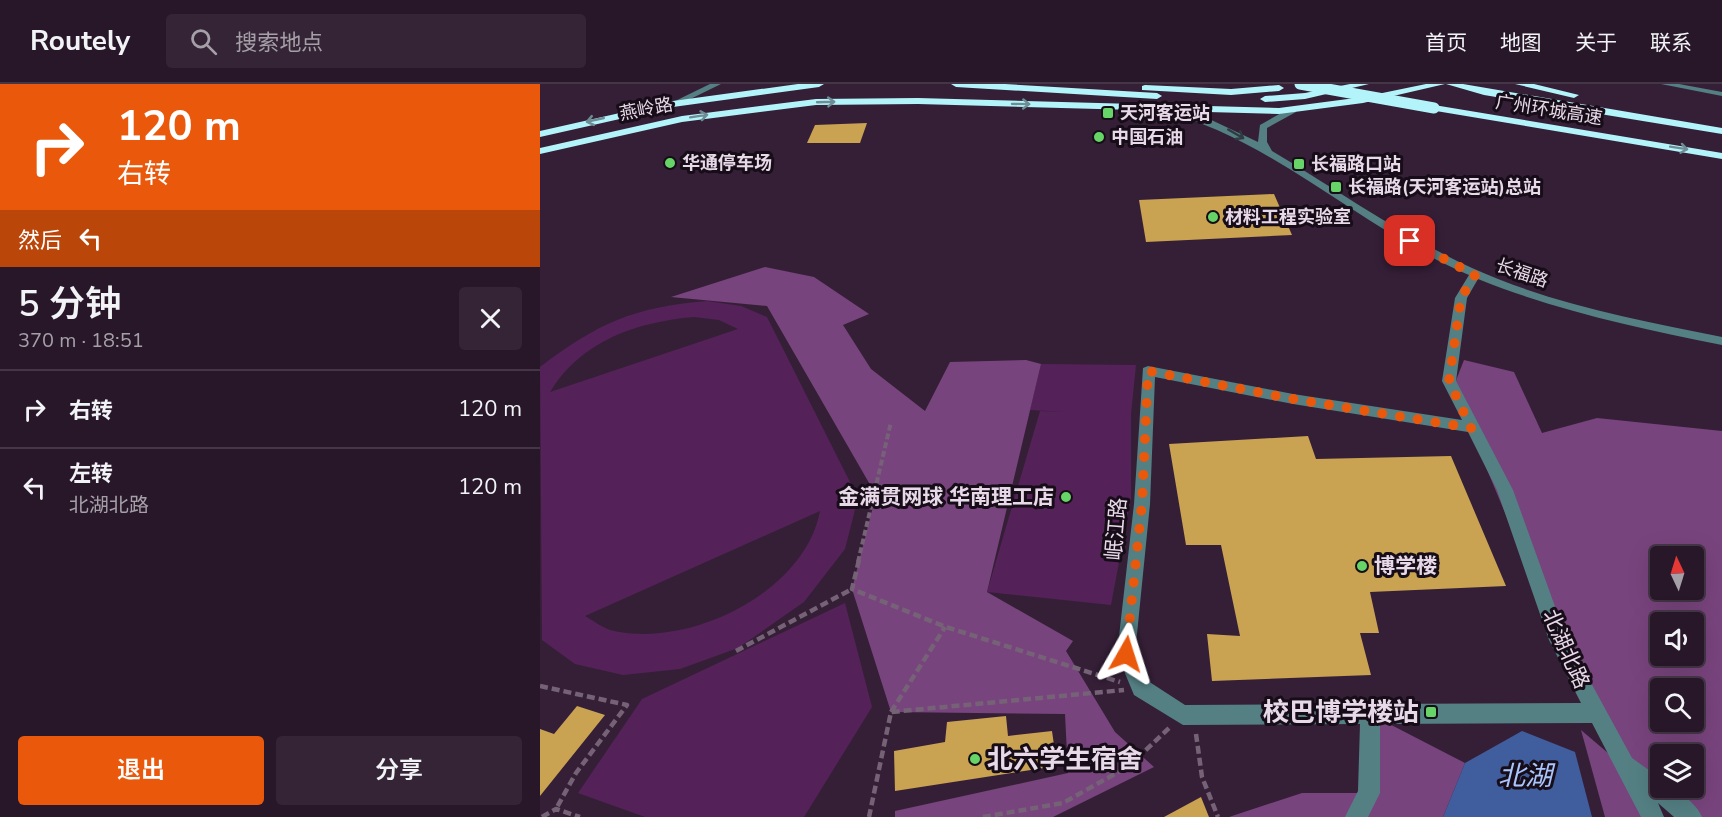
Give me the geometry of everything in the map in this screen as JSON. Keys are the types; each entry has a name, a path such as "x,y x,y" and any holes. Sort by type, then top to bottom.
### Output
{"highway":[{"name":"燕岭路","path":"540,134 673,104 819,84"},
{"path":"956,84 1266,99 1305,96 1364,84"},
{"name":"广州环城高速","path":"1074,84 1232,92 1302,84 1722,146"},
{"name":"广州环城高速","path":"1350,84 1436,104 1722,156"},
{"path":"1235,110 1306,102 1392,84"},
{"name":"燕岭路","path":"540,151 621,130 708,114 816,102 888,100 1293,110 1389,96 1440,84"},
{"path":"1451,84 1722,131"},
{"path":"1520,84 1722,123"},
{"path":"540,159 621,130"}],"street":[{"path":"673,104 717,84"},
{"path":"1665,84 1722,93"},
{"path":"1694,84 1722,88"},
{"name":"长福路","path":"1162,108 1211,121 1268,152 1410,241 1475,275 1574,308 1722,341"},
{"path":"1268,152 1262,142 1263,127 1293,110"},
{"name":"北湖北路","path":"1188,715 1596,713 1558,640 1505,490 1471,428 1449,381 1461,298 1475,275"},
{"name":"岷江路","path":"1141,688 1126,654 1142,504 1148,371 1293,399 1471,428"},
{"path":"1141,688 1188,715"},
{"path":"1596,713 1625,762 1653,817"},
{"path":"1356,817 1369,793 1370,714"},
{"path":"1625,762 1690,817"}],"path":[{"path":"736,651 852,589 891,422"},
{"path":"852,589 946,627 1141,688"},
{"path":"869,817 891,712 946,627"},
{"path":"540,686 627,705 576,773 556,810 542,817"},
{"path":"891,712 1141,688"},
{"path":"984,817 1063,802 1129,766 1188,715 1202,777 1218,817"},
{"path":"556,810 580,817"}],"shaded area":[{"path":"765,267 814,277 869,314 843,325 871,369 925,411 950,362 1026,360 1041,364 987,592 1073,641 1066,651 1115,732 1154,767 1053,817 895,817 895,811 1068,773 1065,714 891,712 852,589 876,495 767,306 671,297"},
{"path":"707,301 741,306 767,317 858,498 845,549 804,602 738,648 680,669 623,675 575,664 542,640 540,367 599,328 637,313","holes":["694,317 719,320 738,329 550,392 577,359 612,337 651,324","820,511 810,540 792,566 768,589 740,608 709,622 676,631 644,634 610,630 585,616"]},
{"path":"1464,360 1514,372 1542,433 1597,418 1722,431 1722,817 1688,817 1666,798 1704,798 1704,744 1650,744 1650,784 1625,762 1558,640 1453,388"},
{"path":"1041,364 1136,365 1131,414 1131,498 1111,605 987,592 1040,411 1065,412 1030,410"},
{"path":"845,603 872,707 804,817 645,817 578,793 642,699"},
{"path":"1370,714 1465,763 1443,817 1229,817 1302,793 1368,793"},
{"path":"1581,730 1642,782 1659,817 1605,817"}],"water":[{"name":"北湖","path":"1522,731 1575,752 1592,817 1443,817 1465,763"}],"building":[{"path":"867,123 860,143 807,143 815,125"},
{"name":"材料工程实验室","path":"1274,194 1292,235 1146,242 1139,200"},
{"name":"博学楼","path":"1308,436 1316,459 1451,456 1506,586 1370,592 1379,633 1360,633 1371,675 1212,681 1207,634 1240,636 1221,545 1186,545 1169,444"},
{"path":"577,706 605,715 540,796 540,729 554,734"},
{"name":"北六学生宿舍","path":"1006,716 1008,736 1052,731 1057,766 895,791 894,751 945,742 947,722"},
{"path":"1201,797 1209,817 1164,817"}],"place":[{"name":"天河客运站","path":"1108,113"},
{"name":"中国石油","path":"1099,137"},
{"name":"华通停车场","path":"670,163"},
{"name":"长福路口站","path":"1299,164"},
{"name":"长福路(天河客运站)总站","path":"1336,187"},
{"name":"材料工程实验室","path":"1213,217"},
{"name":"金满贯网球 华南理工店","path":"1066,497"},
{"name":"博学楼","path":"1362,566"},
{"name":"校巴博学楼站","path":"1431,712"},
{"name":"北六学生宿舍","path":"975,759"}],"route":[{"path":"1126,654 1142,504 1148,371 1293,399 1471,428 1449,381 1461,298 1475,275 1410,241"}]}
